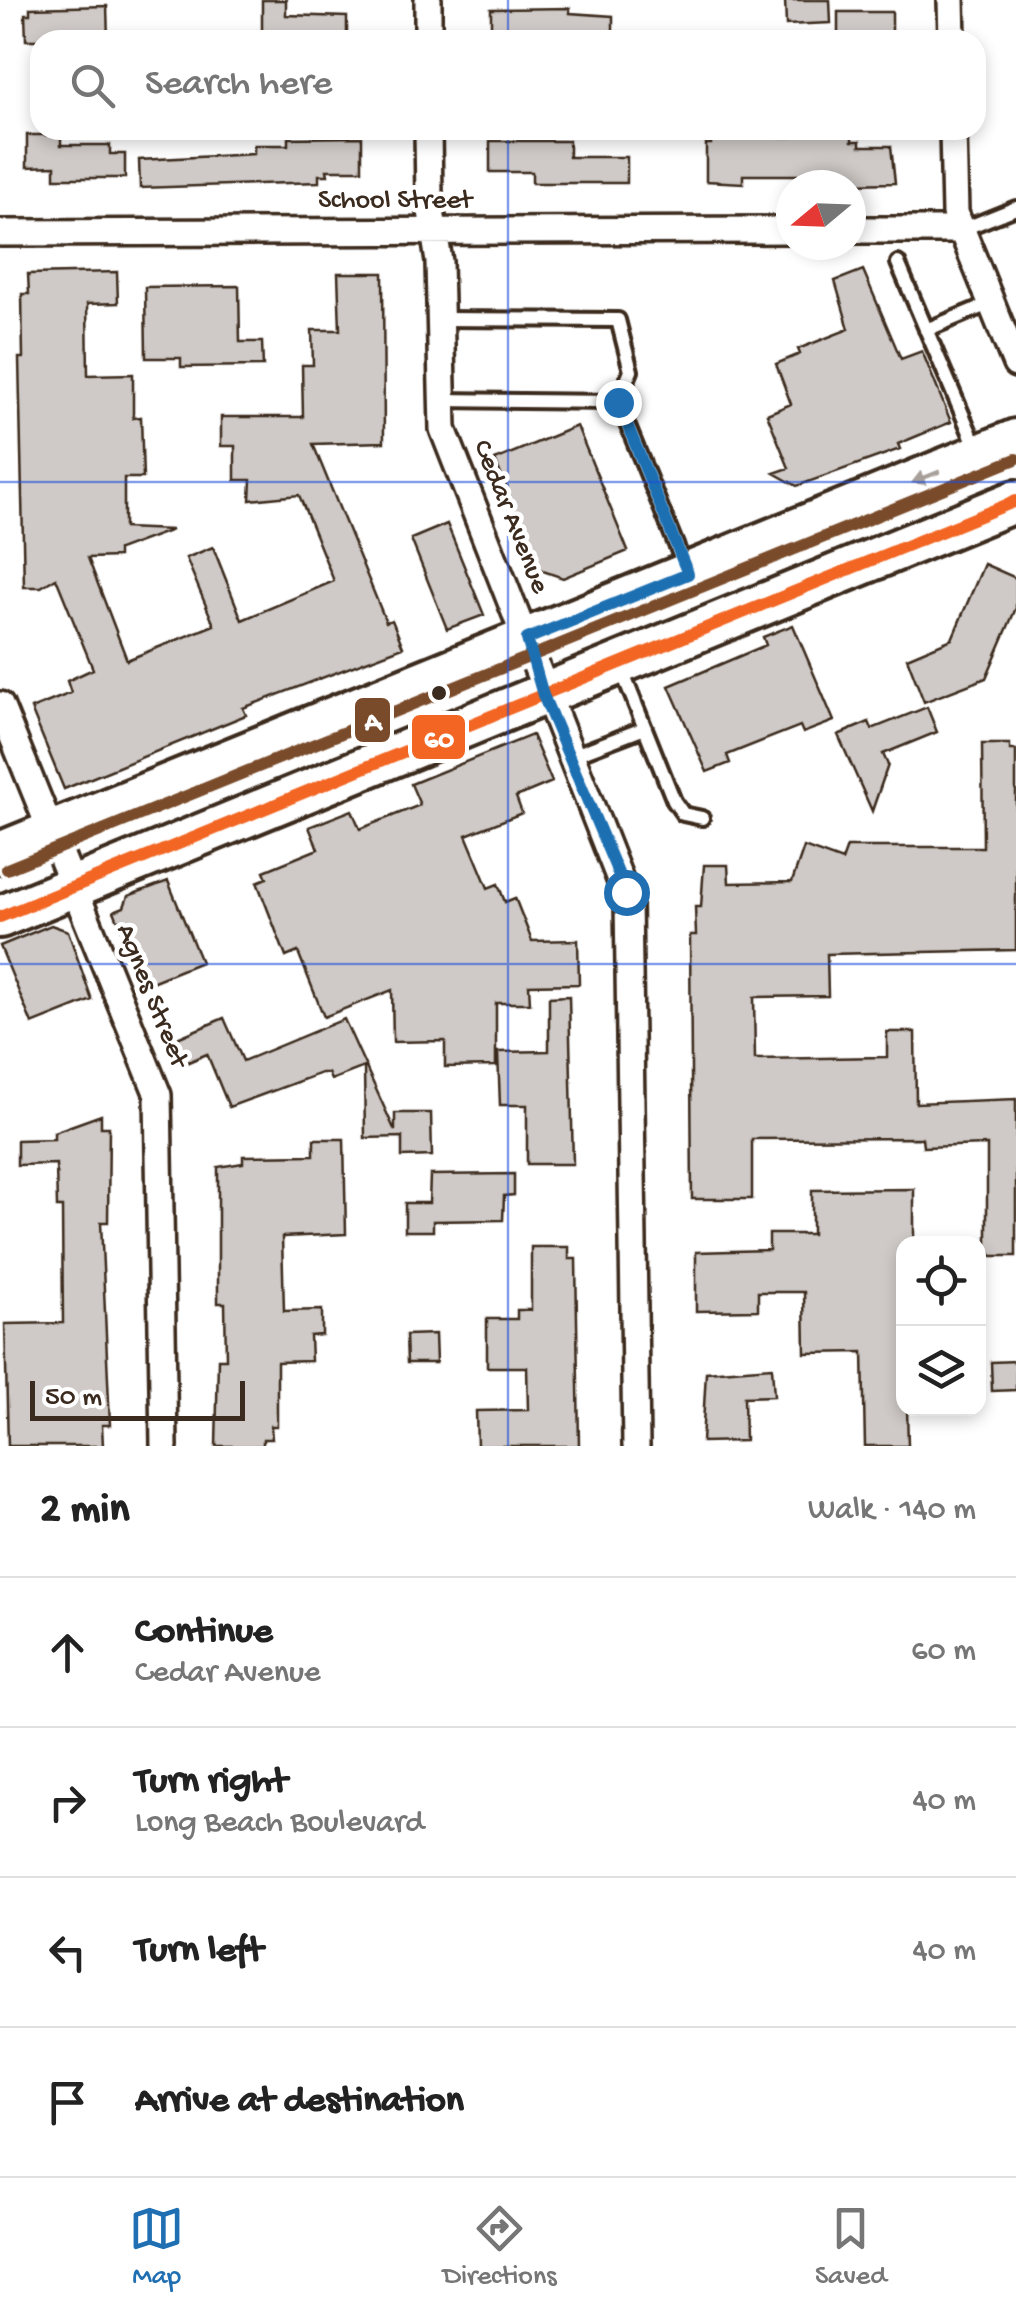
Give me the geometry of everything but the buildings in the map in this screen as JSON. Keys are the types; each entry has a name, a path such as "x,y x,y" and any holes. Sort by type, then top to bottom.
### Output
{"main road":[{"path":"0,853 998,447"},
{"path":"0,917 1016,502"}],"street":[{"path":"428,0 428,30"},
{"path":"951,0 952,30"},
{"name":"Cedar Avenue","path":"428,140 445,437 628,906 636,1446"},
{"path":"954,140 955,213 1016,364"},
{"name":"School Street","path":"0,233 776,230"},
{"path":"866,230 961,230"},
{"name":"Agnes Street","path":"0,705 158,1094 164,1446"}],"lane":[{"path":"961,230 1016,208"},
{"path":"898,263 926,330 998,447"},
{"path":"926,330 991,303"},
{"path":"440,319 618,320 631,371 618,402 688,574"},
{"path":"441,400 618,402"},
{"path":"619,664 674,801 682,814 702,818"},
{"path":"569,757 645,728"}],"transit line":[{"name":"A","path":"7,869 1016,459"},
{"name":"60","path":"0,917 1016,501"}],"route":[{"path":"618,402 688,574 527,639 543,695 626,892"}]}
